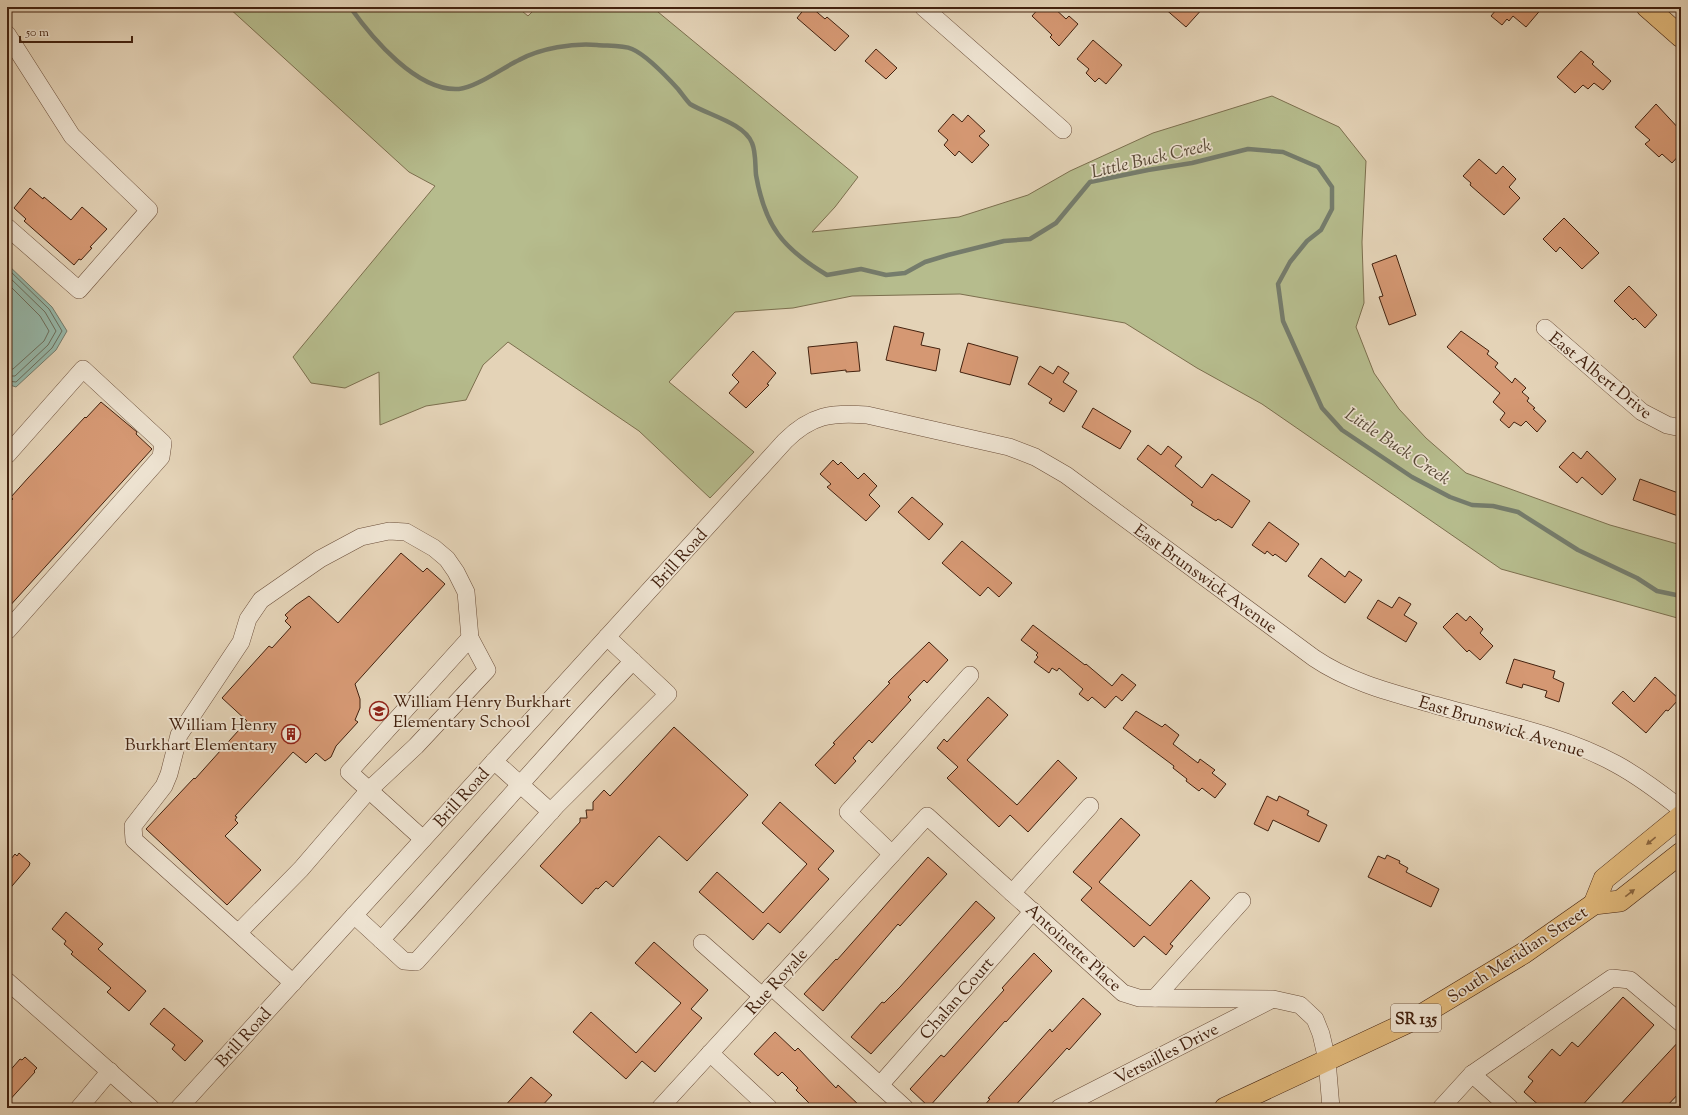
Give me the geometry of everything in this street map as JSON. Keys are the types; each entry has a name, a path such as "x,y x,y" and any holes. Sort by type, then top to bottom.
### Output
{"main road":[{"path":"1647,7 1681,36"},
{"name":"South Meridian Street","path":"1594,904 1604,879 1681,816"},
{"name":"South Meridian Street","path":"1225,1108 1414,1020 1524,953 1594,904 1620,901 1681,852"}],"street":[{"path":"923,7 1063,130"},
{"path":"7,34 72,136 149,210 78,290 7,227"},
{"name":"East Albert Drive","path":"1545,328 1642,412 1667,425 1681,428"},
{"path":"7,631 161,457 163,443 83,370 10,445"},
{"name":"East Brunswick Avenue","path":"743,487 785,441 801,427 819,418 839,414 867,415 1009,447 1035,457 1066,474 1314,658 1333,670 1367,685 1538,734 1580,749 1632,773 1681,809"},
{"name":"Brill Road","path":"179,1108 743,487"},
{"path":"238,934 301,869 369,790 416,746 486,670 470,638 466,592 456,572 447,559 434,548 406,532 389,531 361,537 320,559 261,600 248,619 241,642 179,735 169,774 161,792 136,819 133,826 134,840 238,934 293,983"},
{"path":"354,916 404,961 416,962 552,812 668,694 607,637"},
{"path":"423,839 349,772 470,638"},
{"path":"381,940 452,864 520,783 633,661"},
{"path":"892,854 848,812 970,676"},
{"path":"494,761 552,812"},
{"path":"1012,893 1090,806"},
{"name":"Antoinette Place","path":"892,854 926,816 1124,993 1139,998 1273,999 1300,1005 1315,1019 1321,1034 1327,1060 1331,1108"},
{"name":"Rue Royale","path":"660,1108 892,854"},
{"path":"1155,998 1242,901"},
{"name":"Chalan Court","path":"880,1085 1033,911"},
{"path":"702,943 766,991 880,1085 905,1108"},
{"path":"1441,1108 1472,1074 1612,978 1630,980 1681,1022"},
{"path":"7,980 151,1108"},
{"name":"Versailles Drive","path":"1059,1108 1273,999"},
{"path":"710,1054 769,1108"},
{"path":"79,1108 110,1071"},
{"path":"1472,1074 1510,1108"}],"green space":[{"path":"228,7 517,7 528,16 537,7 652,7 858,177 835,207 812,232 959,217 1028,195 1070,171 1153,133 1272,96 1339,127 1366,161 1362,242 1364,303 1356,327 1374,373 1399,409 1426,438 1466,473 1610,525 1681,545 1681,619 1501,569 1262,404 1197,368 1125,323 960,294 852,296 793,308 735,312 669,382 754,452 710,498 639,431 508,342 483,365 466,400 426,406 380,425 379,372 345,388 311,383 293,357 435,186 409,172"}],"water":[{"path":"7,264 52,307 67,331 56,350 16,387 7,384"}],"building":[{"path":"806,7 811,7 825,19 827,17 849,36 835,51 797,18"},
{"path":"1040,7 1053,7 1066,19 1069,16 1078,24 1059,46 1050,37 1052,35 1032,16"},
{"path":"1163,7 1204,7 1186,27"},
{"path":"1493,7 1543,7 1526,27 1513,16 1509,21 1507,19 1502,25 1491,16 1496,10"},
{"path":"1093,40 1122,65 1106,84 1099,78 1095,82 1086,73 1089,69 1077,59"},
{"path":"876,49 897,68 886,79 865,61"},
{"path":"1581,51 1594,62 1592,64 1611,81 1603,90 1594,83 1588,89 1583,85 1575,93 1557,77"},
{"path":"1656,104 1681,131 1681,153 1672,163 1662,154 1659,157 1645,144 1650,140 1635,127"},
{"path":"953,114 962,122 968,115 985,131 979,136 989,145 972,163 959,151 955,156 944,145 948,140 938,131"},
{"path":"1479,159 1496,174 1503,166 1516,179 1509,187 1520,198 1504,215 1470,185 1471,183 1463,176"},
{"path":"30,188 43,199 44,197 71,220 82,207 107,229 90,247 92,248 81,260 79,259 74,265 24,221 26,219 14,208"},
{"path":"1564,218 1599,253 1582,269 1560,247 1556,252 1543,239"},
{"path":"1396,255 1416,315 1389,325 1379,297 1383,296 1372,264"},
{"path":"1629,286 1657,315 1645,328 1635,318 1633,320 1614,301"},
{"path":"894,326 924,333 921,345 940,349 936,371 886,360"},
{"path":"1461,331 1489,351 1487,354 1498,363 1495,367 1512,383 1515,378 1526,388 1522,392 1529,398 1527,401 1546,421 1537,432 1526,421 1521,426 1514,422 1509,428 1500,420 1505,413 1493,402 1500,393 1447,347"},
{"path":"857,342 860,371 846,372 846,370 811,374 808,347"},
{"path":"968,343 1018,357 1010,385 960,372"},
{"path":"753,351 776,373 767,384 769,385 746,408 729,393 739,382 732,375"},
{"path":"1040,366 1053,374 1058,366 1069,373 1063,382 1077,391 1064,412 1049,403 1052,399 1028,384"},
{"path":"101,402 137,432 136,434 152,449 7,609 7,505 13,499 11,497 28,478"},
{"path":"1093,408 1131,431 1120,449 1082,427"},
{"path":"1148,445 1161,455 1168,446 1182,457 1175,466 1202,488 1212,474 1250,501 1232,528 1218,519 1216,521 1191,505 1193,502 1137,459"},
{"path":"1587,451 1616,479 1602,495 1582,477 1577,483 1559,467 1573,452 1581,459"},
{"path":"833,460 838,465 841,462 858,479 864,473 877,486 869,495 880,506 866,521 827,487 831,484 820,474"},
{"path":"1640,479 1681,494 1681,517 1633,500"},
{"path":"912,497 943,524 929,540 898,512"},
{"path":"1269,522 1299,544 1286,562 1275,554 1273,556 1267,551 1265,554 1252,545"},
{"path":"962,541 1012,583 999,597 988,587 980,596 942,563"},
{"name":"William Henry Burkhart Elementary","path":"401,553 423,572 427,568 445,584 355,684 360,699 360,708 355,720 358,722 336,746 331,757 325,761 316,753 306,763 293,752 235,816 237,817 235,820 238,823 225,836 261,870 227,905 146,829 194,778 195,779 247,721 222,698 269,646 272,648 291,627 285,621 288,618 285,615 309,596 338,623"},
{"path":"1321,558 1345,577 1349,571 1362,580 1345,603 1308,576"},
{"path":"1399,597 1411,604 1404,615 1417,623 1406,642 1367,618 1378,600 1392,608"},
{"path":"1457,613 1466,621 1470,616 1483,629 1480,633 1493,646 1480,660 1469,650 1467,652 1443,627"},
{"path":"1033,625 1085,665 1086,664 1112,686 1122,674 1136,685 1122,701 1116,696 1105,708 1092,697 1088,701 1079,694 1083,689 1059,668 1057,671 1052,668 1049,673 1034,662 1038,657 1036,655 1038,653 1021,640"},
{"path":"929,642 948,660 927,683 924,680 908,697 911,700 872,743 869,740 853,758 856,761 835,784 815,765 835,744 833,743 890,683 888,682"},
{"path":"1514,659 1555,671 1553,678 1564,683 1559,702 1545,697 1547,691 1523,684 1522,688 1506,683"},
{"path":"1655,677 1679,699 1668,711 1666,710 1646,733 1612,703 1623,691 1634,702"},
{"path":"988,697 1008,715 967,760 1017,805 1058,760 1077,778 1028,832 1010,815 999,827 947,778 958,767 937,748 944,739 947,742"},
{"path":"1136,711 1162,727 1165,724 1179,735 1173,744 1198,763 1200,759 1215,770 1212,773 1226,784 1215,798 1202,788 1199,791 1173,768 1174,766 1123,728"},
{"path":"674,727 748,795 687,861 659,836 613,887 606,881 598,889 596,888 582,904 540,866 580,822 580,818 587,818 586,810 593,810 593,802 604,790 610,796"},
{"path":"1267,796 1277,801 1279,796 1309,811 1307,815 1327,825 1319,842 1273,820 1268,831 1254,824"},
{"path":"780,802 834,851 818,869 829,879 780,933 768,923 753,940 699,892 717,872 763,913 807,864 762,823"},
{"path":"1121,818 1140,835 1099,882 1150,926 1191,880 1210,898 1170,944 1173,946 1166,955 1144,936 1134,947 1081,900 1092,888 1073,872"},
{"path":"19,853 30,863 7,892 7,864 15,854 17,856"},
{"path":"1387,855 1400,861 1399,863 1408,868 1406,872 1439,889 1431,907 1368,877 1378,856 1385,859"},
{"path":"928,857 947,874 900,926 898,924 823,1011 804,994 836,959 837,960"},
{"path":"976,901 995,918 871,1054 851,1037 882,1002 884,1003 900,987"},
{"path":"66,912 103,944 98,949 146,991 129,1011 107,992 111,988 71,954 73,952 64,944 66,941 52,929"},
{"path":"654,942 708,990 691,1009 702,1018 655,1072 642,1061 626,1079 573,1032 591,1012 636,1053 681,1003 635,963"},
{"path":"1034,953 1052,971 1006,1022 1005,1021 929,1107 910,1089 941,1055 944,1057 1004,990 1002,988"},
{"path":"1623,997 1654,1025 1580,1108 1542,1108 1524,1092 1533,1081 1528,1077 1552,1049 1560,1056 1572,1042 1578,1047"},
{"path":"1083,998 1101,1014 1069,1050 1067,1048 1013,1108 982,1108 990,1099 988,1098 1050,1029 1052,1032"},
{"path":"164,1008 203,1041 185,1061 172,1049 175,1045 150,1024"},
{"path":"775,1032 795,1051 798,1048 836,1088 838,1085 862,1108 814,1108 796,1090 798,1088 782,1072 778,1076 754,1054"},
{"path":"1681,1039 1681,1091 1665,1108 1617,1108"},
{"path":"25,1057 37,1068 7,1103 7,1074 20,1059 22,1060"},
{"path":"531,1077 552,1095 540,1108 503,1108"}],"waterway":[{"name":"Little Buck Creek","path":"350,7 370,33 397,61 412,73 427,82 443,88 466,88 528,56 557,47 578,45 615,46 632,49 638,52 663,73 690,104 725,120 748,136 754,150 756,175 760,193 771,222 787,245 811,265 827,275 861,269 886,275 905,273 925,262 948,255 1004,241 1030,239 1056,223 1090,182 1192,163 1248,149 1283,152 1318,167 1332,187 1332,209 1321,230 1307,241 1290,262 1278,284 1283,321 1322,408 1342,430 1412,477 1450,497 1472,505 1493,506 1518,512 1578,550 1637,578 1657,591 1681,596"}],"place":[{"name":"William Henry Burkhart Elementary School","path":"379,711"},
{"name":"William Henry Burkhart Elementary","path":"291,734"}]}
